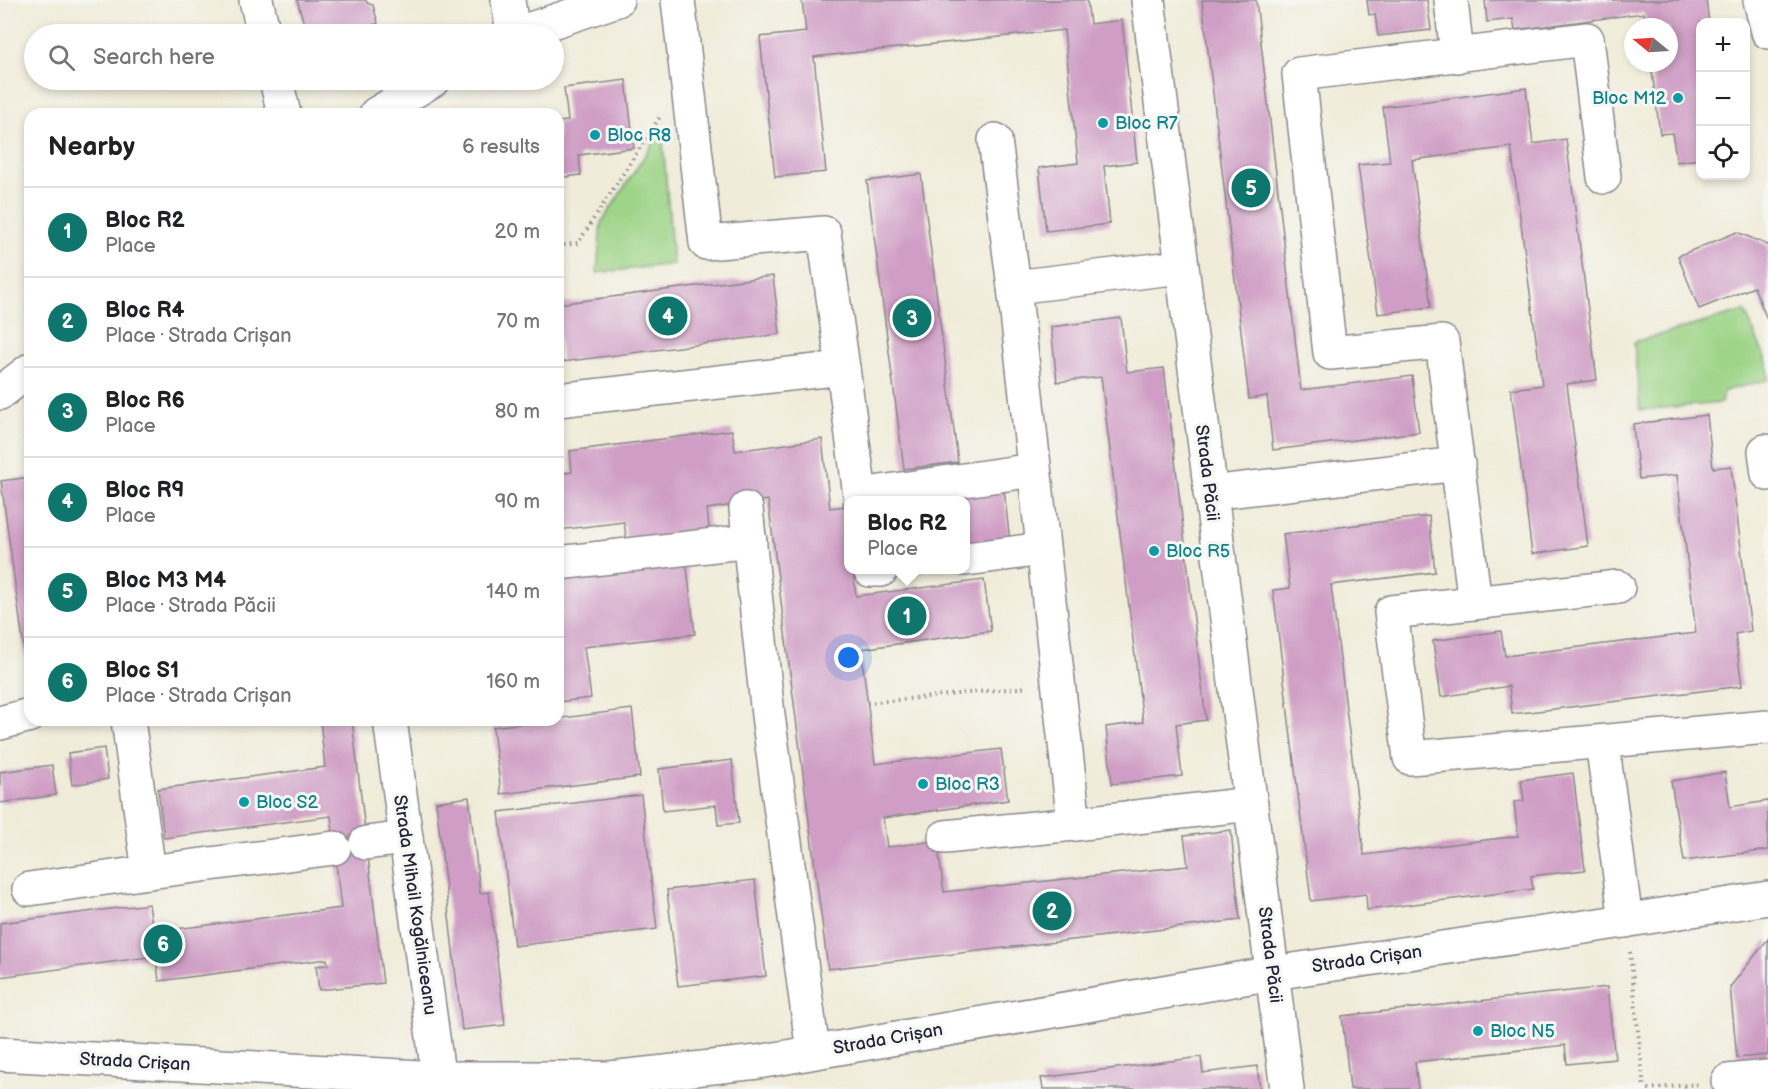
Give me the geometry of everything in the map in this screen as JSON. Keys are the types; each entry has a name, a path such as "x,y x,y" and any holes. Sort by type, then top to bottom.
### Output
{"street":[{"path":"256,0 262,24"},
{"path":"508,0 512,24"},
{"path":"544,24 617,0"},
{"path":"678,0 706,243 824,233 860,496"},
{"name":"Strada Păcii","path":"1148,0 1287,1089"},
{"path":"1451,0 1457,56"},
{"path":"1760,0 1768,32"},
{"path":"1475,603 1442,342 1330,353 1299,74 1587,39 1604,177"},
{"path":"278,90 283,108"},
{"path":"386,108 416,90"},
{"path":"995,140 1014,287 1074,824"},
{"path":"1014,287 1181,267"},
{"path":"564,399 843,368"},
{"path":"0,393 24,375"},
{"path":"1210,493 1458,464"},
{"path":"872,496 1034,470"},
{"path":"746,509 768,715 813,1053"},
{"path":"564,563 750,542"},
{"path":"970,558 1043,549"},
{"path":"1618,587 1391,612 1410,758 1768,727"},
{"path":"0,723 24,717"},
{"path":"129,726 149,872"},
{"name":"Strada Mihail Kogălniceanu","path":"391,726 440,1083"},
{"path":"1602,741 1626,921"},
{"path":"945,837 1251,804"},
{"path":"366,843 406,838"},
{"path":"29,889 334,848"},
{"name":"Strada Crișan","path":"0,1054 125,1075 440,1083 760,1075 813,1053 1273,973 1768,898"},
{"path":"1728,1081 1768,1077"}],"path":[{"path":"564,245 578,243 661,115"},
{"path":"867,703 1058,684"},
{"path":"1626,921 1646,1089 1728,1081"}],"green space":[{"path":"662,129 673,264 597,273 601,223"},
{"path":"1745,311 1768,365 1768,380 1724,391 1721,403 1640,410 1634,342"}],"building":[{"path":"297,0 366,0 367,3 373,5 378,23 376,24 304,24"},
{"name":"Bloc R7","path":"802,0 1087,0 1090,24 1122,20 1137,162 1104,166 1110,224 1046,231 1039,168 1078,163 1064,30 814,57 826,172 775,177 760,37 806,32"},
{"path":"1202,0 1256,0 1301,390 1412,376 1419,432 1273,450 1267,396 1249,399"},
{"path":"1367,0 1427,0 1431,30 1378,36 1375,14 1369,15"},
{"name":"Bloc M12","path":"1485,0 1706,0 1708,18 1696,18 1696,160 1677,162 1672,133 1660,134 1652,72 1678,72 1678,18 1645,18 1644,13 1515,30 1513,19 1487,22"},
{"name":"Bloc R8","path":"626,80 634,148 579,155 581,175 564,177 564,121 568,121 564,88"},
{"path":"1526,88 1533,144 1566,139 1597,380 1567,384 1588,546 1532,554 1511,389 1542,385 1511,147 1412,160 1431,307 1378,314 1358,165 1390,162 1383,107"},
{"path":"921,174 958,462 904,469 867,181"},
{"path":"1737,232 1768,245 1768,322 1754,287 1699,309 1678,256"},
{"path":"773,276 780,334 564,362 564,303"},
{"name":"Bloc R5","path":"1121,318 1127,372 1164,368 1206,720 1176,724 1182,776 1112,784 1106,727 1143,722 1101,377 1057,382 1051,327"},
{"path":"1707,415 1713,468 1731,466 1751,631 1735,634 1742,686 1512,714 1509,686 1441,697 1433,641 1501,631 1505,656 1696,633 1677,475 1639,479 1633,424"},
{"path":"732,430 735,451 822,439 830,508 844,506 844,574 853,574 856,596 984,580 991,631 861,649 875,764 1001,749 1008,800 883,818 887,847 937,841 944,892 1188,866 1184,836 1231,830 1240,920 828,969 768,500 707,509 710,537 627,547 624,522 564,529 564,473 572,472 570,451"},
{"path":"24,478 24,649 1,481"},
{"path":"1004,489 1010,543 970,548 970,496 947,496"},
{"path":"1429,516 1435,572 1331,585 1364,855 1518,836 1514,802 1524,801 1521,780 1573,773 1585,870 1531,876 1533,889 1367,910 1366,894 1311,901 1273,590 1290,588 1283,534"},
{"path":"686,560 695,634 584,647 591,698 564,701 564,574"},
{"path":"632,709 640,777 501,794 493,727 564,726 564,718"},
{"path":"321,726 353,726 383,983 319,990 316,966 328,965 327,959 159,981 156,956 0,977 0,923 149,904 153,932 341,908 331,816 164,838 158,789 325,767"},
{"path":"104,748 108,779 72,785 68,753"},
{"path":"732,760 739,823 718,825 716,805 663,811 659,769"},
{"path":"52,765 56,795 0,803 0,772"},
{"path":"1725,772 1730,807 1768,801 1768,850 1684,861 1671,781"},
{"path":"641,795 657,929 514,946 499,812"},
{"path":"469,797 480,893 489,892 505,1025 462,1030 436,802"},
{"path":"755,880 766,976 678,986 667,890"},
{"path":"1768,939 1768,1055 1737,1058 1730,987"},
{"name":"Bloc N5","path":"1607,987 1615,1059 1567,1064 1565,1045 1415,1062 1418,1089 1350,1089 1342,1016"},
{"path":"1201,1057 1203,1073 1257,1066 1260,1089 1043,1089 1041,1078"}],"place":[{"name":"Bloc M12","path":"1678,98"},
{"name":"Bloc R7","path":"1103,123"},
{"name":"Bloc R8","path":"595,135"},
{"name":"Bloc M3 M4","path":"1251,188"},
{"name":"Bloc R9","path":"668,316"},
{"name":"Bloc R6","path":"912,318"},
{"name":"Bloc R5","path":"1154,551"},
{"name":"Bloc R2","path":"907,616"},
{"name":"Bloc R3","path":"923,784"},
{"name":"Bloc S2","path":"244,802"},
{"name":"Bloc R4","path":"1052,911"},
{"name":"Bloc S1","path":"163,944"},
{"name":"Bloc N5","path":"1478,1031"}]}
